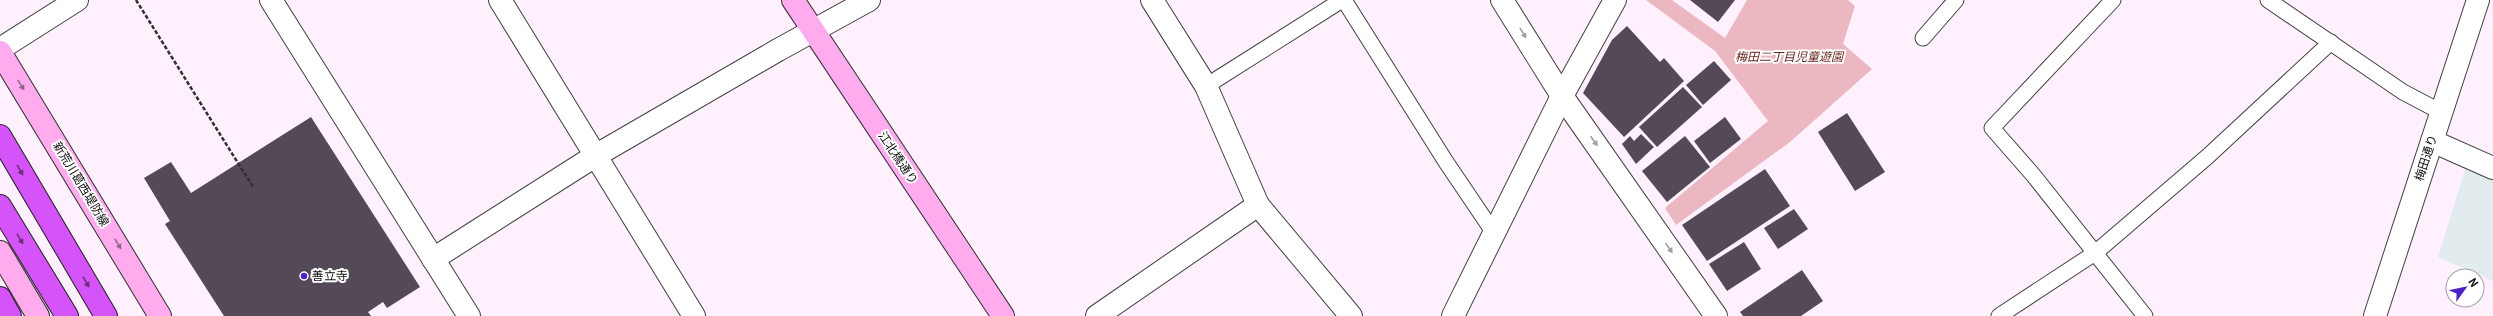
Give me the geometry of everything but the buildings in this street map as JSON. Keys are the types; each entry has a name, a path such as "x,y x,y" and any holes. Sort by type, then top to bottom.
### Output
{"highway":[{"path":"0,136 106,316"},
{"path":"0,206 67,316"},
{"path":"0,298 10,316"}],"main road":[{"name":"江北橋通り","path":"793,0 1003,316"},
{"name":"新荒川葛西堤防線","path":"0,51 160,316"},
{"path":"0,252 38,316"}],"street":[{"path":"0,51 77,0"},
{"path":"271,0 468,316"},
{"path":"500,0 694,316"},
{"path":"433,259 595,156 778,50 814,32 869,0"},
{"path":"1152,0 1206,86 1258,204 1351,316"},
{"path":"1502,0 1562,96 1716,316"},
{"path":"1453,316 1562,96 1615,0"},
{"name":"梅田通り","path":"2375,316 2478,0"},
{"path":"2432,141 2493,168"},
{"path":"1097,316 1258,204"}],"lane":[{"path":"1206,86 1343,0 1446,162 1494,233"},
{"path":"1923,38 1956,0"},
{"path":"2113,0 1992,128 2034,176 2145,316"},
{"path":"2268,0 2403,92 2441,112"},
{"path":"1999,316 2095,253 2207,157 2331,42"}],"path":[{"path":"136,0 253,186"}],"shaded area":[{"path":"2466,167 2493,180 2493,281 2485,278 2485,268 2463,268 2438,257"}],"green space":[{"name":"梅田二丁目児童遊園","path":"1646,0 1672,0 1725,38 1747,0 1848,0 1855,6 1843,44 1872,69 1790,142 1676,225 1665,208 1768,121 1715,51"}],"place":[{"name":"善立寺","path":"304,276"}]}
